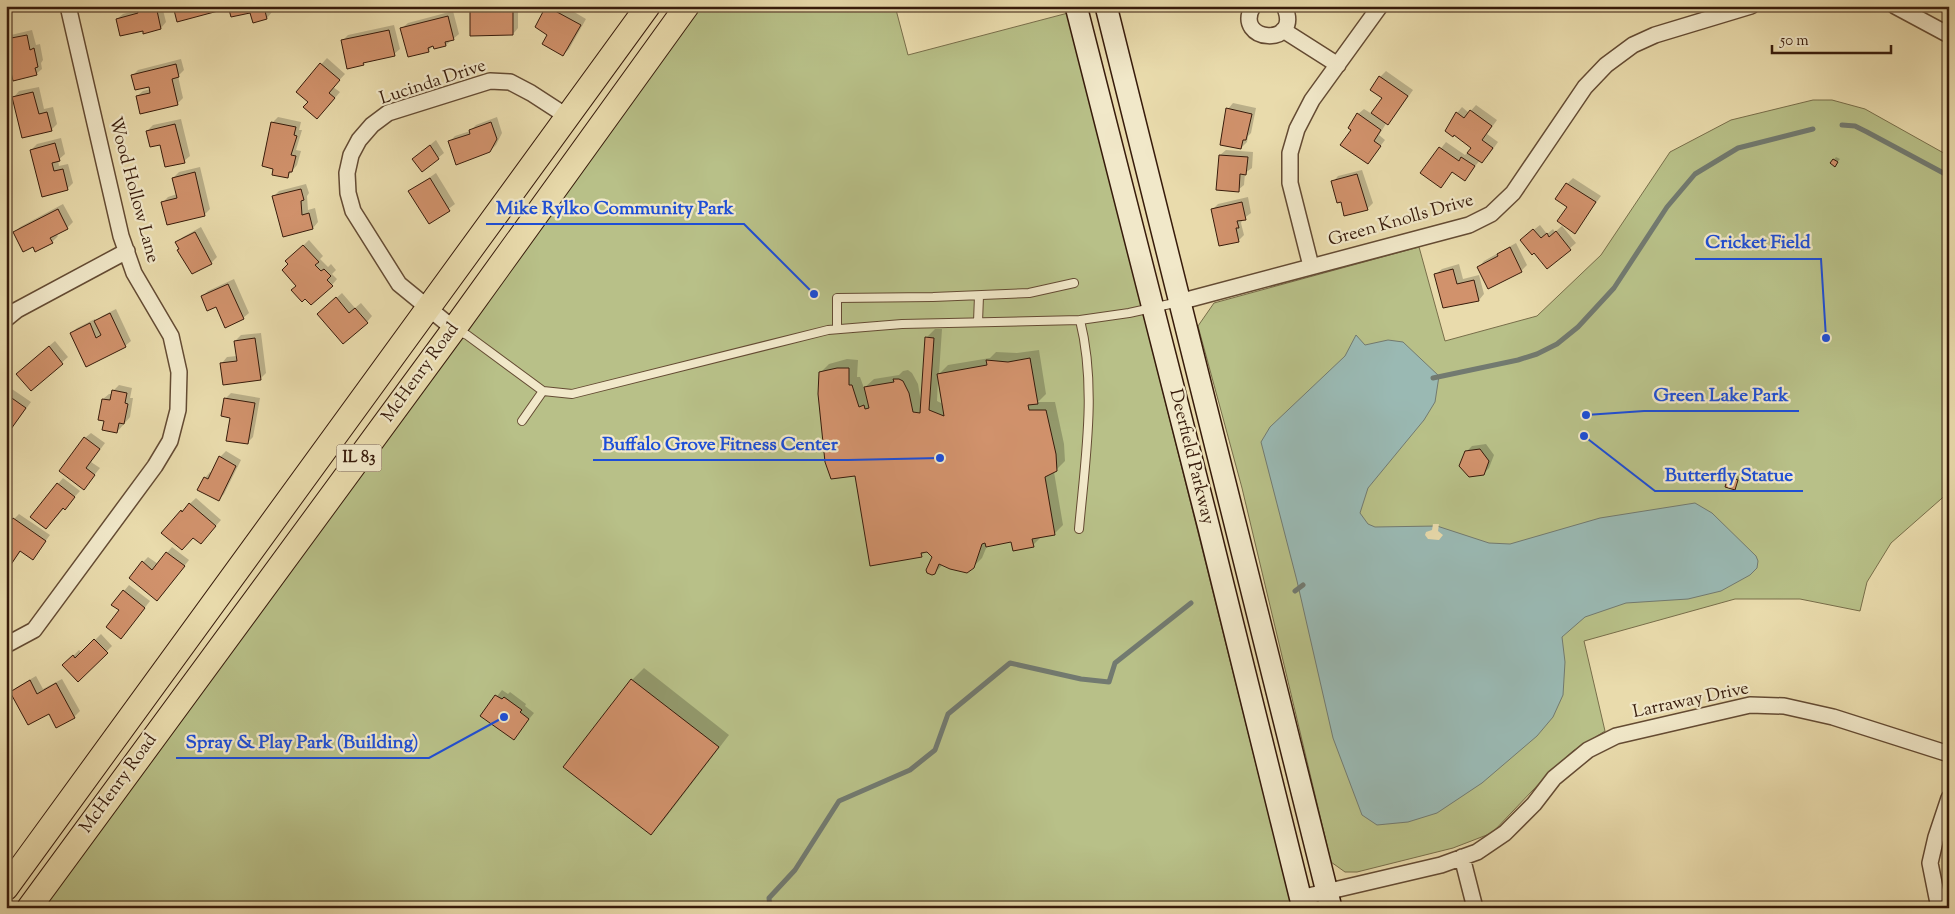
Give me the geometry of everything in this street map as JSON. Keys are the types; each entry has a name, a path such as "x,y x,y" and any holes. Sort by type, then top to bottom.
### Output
{"main road":[{"name":"McHenry Road","path":"6,888 648,6"},
{"name":"McHenry Road","path":"29,908 454,329 686,6"},
{"name":"Deerfield Parkway","path":"1076,6 1210,528 1302,903"},
{"name":"Deerfield Parkway","path":"1106,6 1329,899"}],"street":[{"name":"Wood Hollow Lane","path":"6,645 34,630 155,466 170,441 178,410 179,372 171,336 134,273 121,236 68,6"},
{"path":"1253,6 1249,15 1249,21 1255,32 1266,37 1283,30 1288,18 1284,6"},
{"path":"1311,266 1290,183 1290,153 1297,129 1312,100 1380,6"},
{"name":"Green Knolls Drive","path":"1179,302 1469,225 1492,214 1513,193 1585,87 1606,65 1633,45 1701,13 1751,6"},
{"path":"1895,6 1949,35"},
{"path":"1283,30 1338,65"},
{"name":"Lucinda Drive","path":"454,329 399,284 353,211 348,193 347,173 351,155 359,140 372,124 388,113 490,81 510,82 568,117"},
{"path":"6,320 17,310 127,251"},
{"name":"Larraway Drive","path":"1462,857 1477,852 1505,833 1534,804 1554,778 1588,750 1616,736 1750,705 1784,706 1833,717 1949,754"},
{"path":"1936,907 1930,863 1936,837 1949,798"},
{"path":"1302,903 1329,899 1462,857 1474,908"}],"lane":[{"path":"837,329 837,298 1029,294 1074,283"},
{"path":"978,322 979,296"},
{"path":"454,329 467,335 543,391 572,394 837,329 902,324 1080,320 1129,313 1179,302"},
{"path":"1079,529 1088,421 1087,360 1080,320"},
{"path":"522,421 543,391"}],"green space":[{"path":"698,6 895,6 908,55 1068,13 1292,908 42,908"},
{"path":"1813,100 1832,100 1865,109 1949,156 1949,492 1891,543 1867,582 1860,611 1800,599 1735,599 1584,641 1605,731 1573,751 1553,769 1492,833 1453,848 1357,872 1345,872 1331,862 1242,488 1198,326 1214,303 1419,247 1445,341 1537,316 1601,255 1670,152 1731,120"}],"water":[{"path":"1356,335 1365,345 1388,340 1403,342 1439,376 1435,402 1424,420 1368,488 1360,513 1368,524 1375,527 1437,526 1489,543 1510,544 1600,518 1695,503 1712,513 1756,556 1758,561 1757,568 1750,575 1721,591 1688,599 1626,603 1585,617 1562,637 1565,662 1563,695 1553,717 1537,736 1482,783 1437,813 1408,822 1377,825 1362,815 1333,738 1297,581 1261,442 1270,427 1345,356"}],"pier":[{"path":"1433,524 1439,524 1438,531 1443,535 1439,540 1428,539 1425,535 1426,532 1432,530"}],"building":[{"path":"136,6 156,6 161,29 143,34 143,31 120,36 116,19 138,13"},
{"path":"173,6 217,6 218,11 177,22"},
{"path":"228,6 273,6 274,9 265,11 267,19 253,23 250,13 231,17"},
{"path":"546,6 581,25 563,56 542,44 547,35 535,27"},
{"path":"470,9 513,9 513,35 470,36"},
{"path":"448,16 454,40 445,42 446,46 434,49 433,46 428,48 429,52 408,57 400,28"},
{"path":"389,30 395,56 363,63 364,65 347,69 341,40"},
{"path":"27,35 30,50 34,48 38,67 35,68 37,75 13,81 6,50 6,39"},
{"path":"320,63 340,80 329,93 335,98 317,119 303,107 308,102 296,92"},
{"path":"176,64 179,77 172,79 178,105 140,114 136,96 150,93 149,87 135,90 131,75"},
{"path":"1379,76 1408,96 1388,125 1371,113 1382,98 1370,90"},
{"path":"33,92 39,114 47,112 52,131 22,138 12,97"},
{"path":"1226,108 1252,114 1246,140 1243,140 1241,149 1220,145"},
{"path":"1470,110 1492,126 1482,140 1493,148 1482,163 1467,153 1471,148 1454,135 1453,137 1445,131 1456,112 1464,118"},
{"path":"1357,113 1381,130 1374,141 1381,146 1368,164 1340,145 1351,130 1348,128"},
{"path":"271,122 296,127 294,135 297,136 291,155 296,156 292,172 289,172 288,178 272,175 273,169 262,166"},
{"path":"491,122 497,139 490,152 456,165 448,141 470,134 469,130"},
{"path":"175,124 185,163 165,167 160,145 150,147 146,131"},
{"path":"55,143 60,161 52,163 54,171 63,169 68,190 42,197 30,150"},
{"path":"430,145 439,159 422,172 412,159"},
{"path":"1439,147 1459,161 1461,157 1475,166 1465,181 1452,172 1441,188 1420,173"},
{"path":"1219,155 1248,157 1246,175 1240,174 1239,192 1216,190"},
{"path":"1833,159 1838,162 1835,167 1830,163"},
{"path":"195,172 205,216 167,225 161,202 177,198 172,178"},
{"path":"1357,174 1368,210 1344,216 1341,202 1337,203 1331,181"},
{"path":"430,178 450,211 429,224 408,191"},
{"path":"1566,183 1596,202 1575,234 1557,221 1567,207 1555,199"},
{"path":"301,189 304,200 301,201 302,215 309,213 313,229 283,237 272,196"},
{"path":"1242,202 1246,220 1237,221 1239,228 1236,228 1239,242 1219,246 1211,209"},
{"path":"58,209 68,229 50,238 53,243 35,252 33,247 23,252 13,232"},
{"path":"1533,229 1541,238 1547,233 1549,237 1556,231 1571,250 1547,269 1520,240"},
{"path":"195,232 212,264 192,274 177,250 179,249 175,242"},
{"path":"303,245 319,262 315,265 321,271 324,269 331,276 327,280 333,286 311,305 305,299 302,302 291,290 296,286 282,270 288,264 285,261"},
{"path":"1510,247 1522,272 1488,289 1477,267"},
{"path":"1453,269 1457,284 1474,280 1479,301 1443,308 1434,274"},
{"path":"228,284 244,319 225,328 216,307 207,311 201,296"},
{"path":"336,297 349,313 355,308 368,323 343,344 317,314"},
{"path":"110,313 126,347 86,367 70,333 90,323 96,338 101,335 94,321"},
{"path":"925,337 934,338 929,410 944,416 937,374 987,365 986,360 1008,362 1030,358 1038,404 1028,405 1029,410 1046,410 1056,454 1057,471 1045,477 1055,535 1032,539 1034,547 1013,551 1011,542 986,547 985,543 982,544 974,568 967,573 939,564 935,574 927,573 926,570 932,557 927,552 921,553 922,557 870,566 855,476 831,479 825,462 818,394 819,372 837,368 849,368 849,385 852,385 859,407 864,405 865,409 869,408 864,387 894,382 893,379 899,379 903,381 909,393 913,412 920,413"},
{"path":"255,338 261,380 223,385 220,363 237,361 234,341"},
{"path":"49,346 63,364 31,391 16,374"},
{"path":"112,390 127,393 125,403 128,404 124,424 119,423 117,433 102,430 104,421 98,420 102,399 110,400"},
{"path":"6,394 26,408 6,436"},
{"path":"224,398 255,403 248,444 226,441 230,418 221,416"},
{"path":"84,437 100,449 86,468 95,475 84,490 59,471"},
{"path":"1480,449 1489,461 1484,475 1469,477 1459,466 1465,451"},
{"path":"219,456 236,466 219,501 197,490 204,477 208,479"},
{"path":"1728,476 1738,480 1735,490 1725,487"},
{"path":"57,483 75,497 65,510 63,508 46,529 30,517"},
{"path":"189,503 216,526 201,544 193,538 182,550 161,533"},
{"path":"13,518 46,541 33,560 20,551 8,569 6,567 6,528"},
{"path":"166,552 185,566 157,601 129,578 142,561 152,570"},
{"path":"123,590 145,608 121,639 106,627 119,610 111,605"},
{"path":"94,639 108,653 78,682 62,665 73,655 75,658"},
{"path":"631,679 719,747 651,835 563,767"},
{"path":"30,680 37,694 56,683 75,718 56,728 49,714 28,725 10,692"},
{"path":"495,695 502,699 504,697 522,710 520,712 529,719 514,740 480,716"}],"waterway":[{"path":"1842,125 1855,126 1949,176"},
{"path":"1433,378 1518,360 1537,354 1557,344 1578,327 1614,288 1667,207 1695,174 1738,148 1813,129"},
{"path":"1295,591 1303,585"},
{"path":"770,908 769,898 795,870 839,801 910,770 935,750 948,714 1010,663 1081,679 1109,682 1115,663 1191,603"}],"place":[{"name":"Mike Rylko Community Park","path":"814,294"},
{"name":"Cricket Field","path":"1826,338"},
{"name":"Green Lake Park","path":"1586,415"},
{"name":"Butterfly Statue","path":"1584,436"},
{"name":"Buffalo Grove Fitness Center","path":"940,458"},
{"name":"Spray & Play Park (Building)","path":"504,717"}]}
